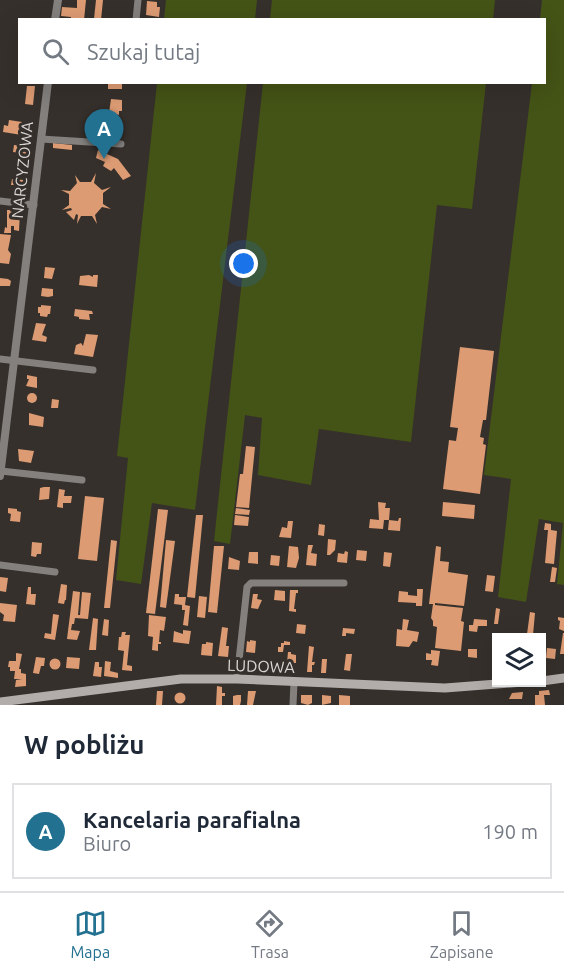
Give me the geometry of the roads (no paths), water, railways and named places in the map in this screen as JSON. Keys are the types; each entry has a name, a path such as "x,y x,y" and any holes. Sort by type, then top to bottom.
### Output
{"main road":[{"path":"546,680 564,678"},
{"name":"LUDOWA","path":"0,702 181,679 237,679 445,688 492,684"}],"street":[{"path":"55,18 58,0"},
{"path":"136,18 138,0"},
{"name":"NARCYZOWA","path":"0,476 48,84"},
{"path":"41,139 121,144"},
{"path":"0,201 34,205"},
{"path":"0,358 93,370"},
{"path":"1,471 82,480"},
{"path":"0,565 55,572"},
{"path":"237,679 247,587 251,583 344,583"},
{"path":"293,705 294,682"}],"place":[{"name":"Kancelaria parafialna","path":"104,159"}]}
